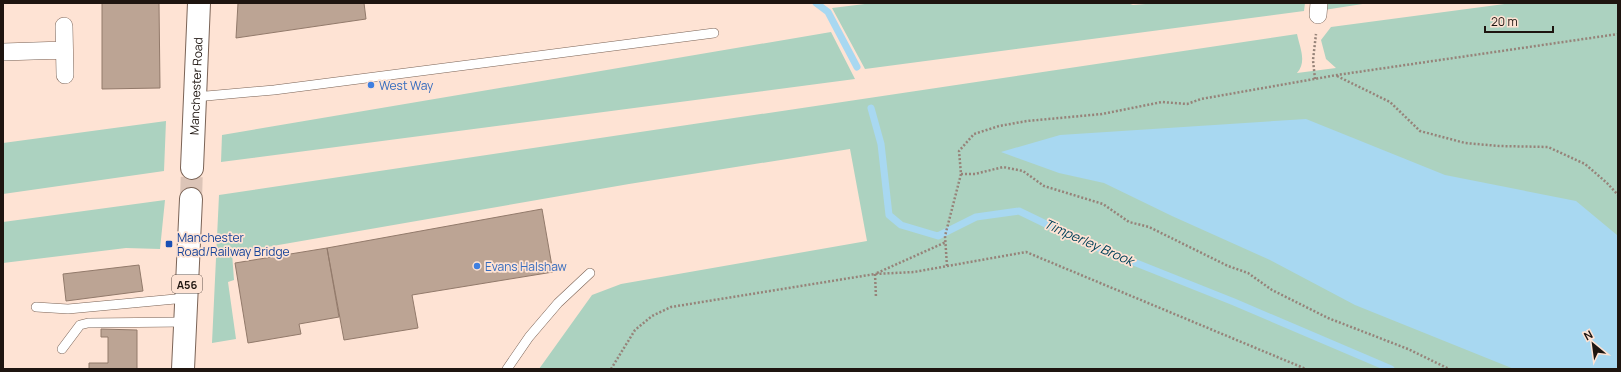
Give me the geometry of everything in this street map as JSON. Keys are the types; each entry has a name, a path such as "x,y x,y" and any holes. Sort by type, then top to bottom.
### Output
{"highway":[{"name":"Manchester Road","path":"192,168 199,3"},
{"name":"A56","path":"183,369 191,199"}],"street":[{"path":"64,26 65,75"},
{"path":"3,52 64,50"}],"lane":[{"path":"195,97 274,90 714,33"},
{"path":"507,369 528,336 558,303 590,273"},
{"path":"36,307 68,309 186,298"},
{"path":"62,349 80,325 88,323 185,322"}],"path":[{"path":"1315,79 1313,60 1319,9"},
{"path":"947,266 945,236 961,174 959,151 974,134 999,126 1027,121 1102,114 1162,102 1187,104 1201,99 1315,79 1618,34"},
{"path":"1337,76 1390,102 1420,132 1465,143 1499,146 1548,147 1585,164 1607,182 1618,195"},
{"path":"961,174 975,174 1003,167 1022,171 1044,186 1103,204 1129,222 1149,227 1228,266 1248,273 1272,290 1328,318 1408,349 1449,369"},
{"path":"875,274 946,242"},
{"path":"612,368 635,330 652,316 671,306 875,274 914,272 1026,252 1306,369"},
{"path":"875,274 876,298"}],"green space":[{"path":"873,3 1127,3 1133,5 1158,3 1305,3 1304,11 865,69 832,8"},
{"path":"1325,3 1369,3 1324,10"},
{"path":"1512,3 1618,3 1618,369 539,369 592,295 621,284 867,241 850,149 629,184 232,253 234,280 228,282 236,339 212,343 219,195 1297,34 1301,50 1302,64 1297,73 1336,68 1326,59 1321,40 1331,27"},
{"path":"831,32 855,79 221,162 222,135"},
{"path":"166,121 164,171 3,194 3,143"},
{"path":"165,200 160,249 126,248 3,263 3,222"}],"water":[{"path":"1306,119 1445,175 1576,201 1617,235 1618,369 1514,369 1355,305 1270,260 1172,216 1104,183 1059,173 1001,152 1060,135"}],"building":[{"path":"102,3 159,3 160,88 102,89"},
{"path":"238,3 364,3 366,19 236,38"},
{"path":"542,209 553,272 412,295 418,328 344,340 327,248"},
{"path":"327,248 339,317 299,324 301,334 248,343 235,263"},
{"path":"139,265 143,291 66,301 63,274"},
{"path":"101,329 137,330 137,369 89,369 89,363 108,363 108,337 101,337"}],"waterway":[{"name":"Timperley Brook","path":"816,3 828,12 857,67"},
{"name":"Timperley Brook","path":"871,108 881,144 889,215 901,225 938,236 976,217 1019,211 1081,241 1234,302 1391,369"}],"tunnel":[{"path":"191,199 192,168"}],"place":[{"name":"West Way","path":"371,85"},
{"name":"Manchester Road/Railway Bridge","path":"169,244"},
{"name":"Evans Halshaw","path":"477,266"}]}
